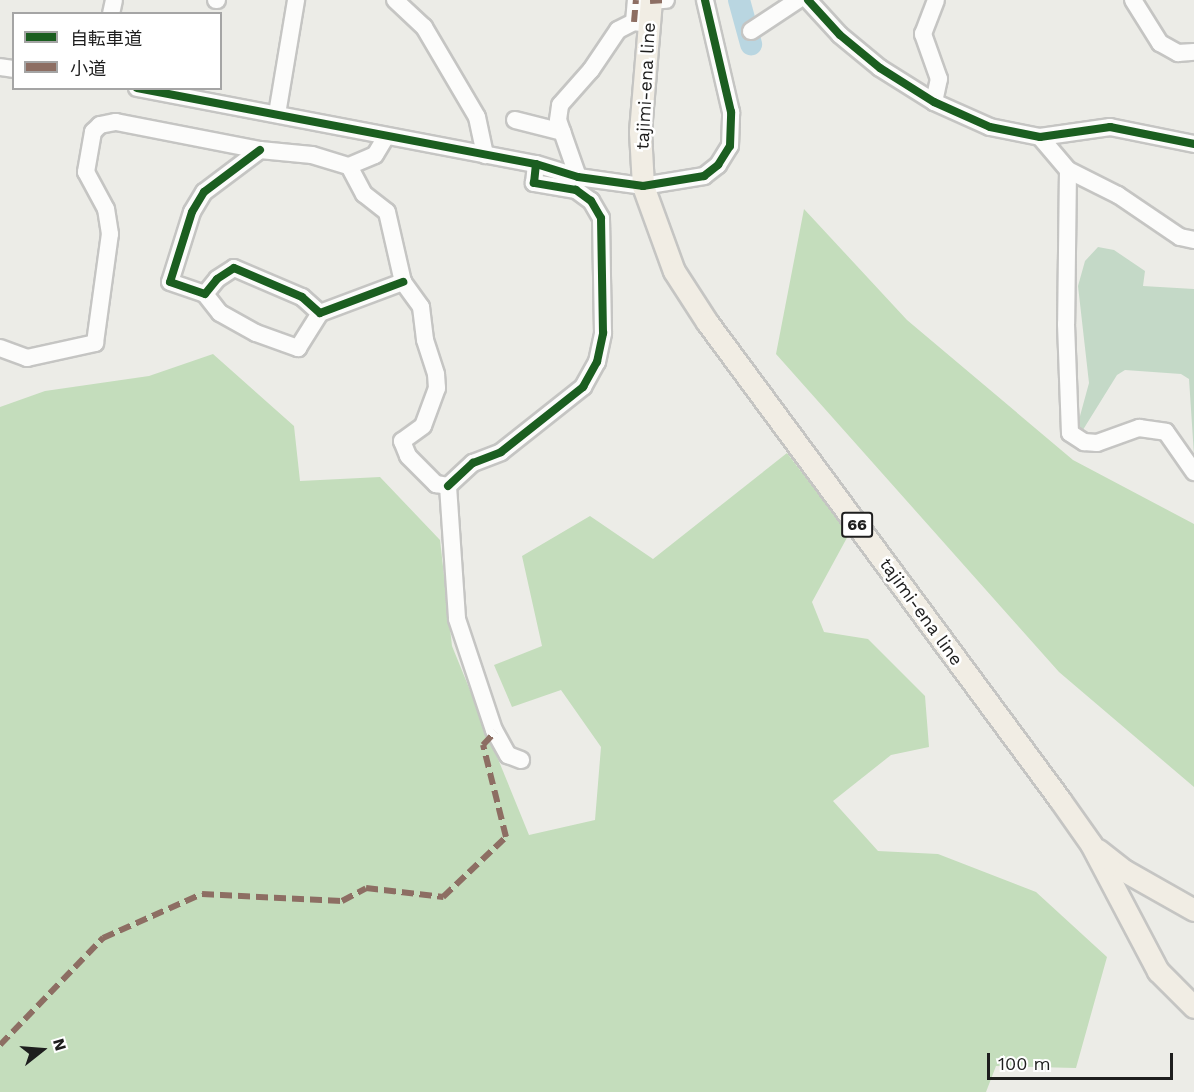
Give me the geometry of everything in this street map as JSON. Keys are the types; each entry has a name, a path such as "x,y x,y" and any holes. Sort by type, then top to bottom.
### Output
{"main road":[{"name":"tajimi-ena line","path":"651,0 642,23 640,132 643,186 674,271 707,322 1091,844 1158,971 1194,1007"},
{"path":"1091,844 1150,886 1194,910"}],"street":[{"path":"277,114 296,0"},
{"path":"395,0 424,27 477,117 484,155"},
{"path":"148,90 536,164 578,177 643,186 704,176 718,165 730,146 731,112 705,0"},
{"path":"751,30 798,0"},
{"path":"808,0 859,52 934,102 990,127 1040,137 1110,127 1194,144"},
{"path":"934,102 939,79 923,34 936,0"},
{"path":"1133,0 1160,43 1178,53 1194,52"},
{"path":"578,177 562,132 560,105 604,54 618,30 642,23"},
{"path":"515,120 562,132"},
{"path":"0,348 27,358 95,343 110,234 106,209 86,172 93,132 100,125 116,122 260,150 312,155 349,166 375,155 386,137"},
{"path":"1040,137 1068,170 1118,195 1180,237 1194,240"},
{"path":"260,150 204,192 192,212 170,282 205,294 220,313 255,333 298,348 320,314 403,282"},
{"path":"448,486 473,463 501,452 583,387 597,362 603,333 601,218 591,201 576,190 534,183 536,164"},
{"path":"349,166 364,194 387,212 403,282 421,307 437,388 423,426 402,441 408,456 436,484 448,486"},
{"path":"1068,170 1066,346 1070,433 1084,442 1097,443 1139,428 1166,432 1194,472"},
{"path":"205,294 217,279 234,268 302,297 320,314"},
{"path":"448,486 458,619 494,730 508,755 521,760"},
{"path":"1126,913 1132,891 1150,886"}],"green space":[{"path":"804,209 907,320 1073,460 1194,524 1194,787 1059,672 776,354"},
{"path":"1098,247 1114,250 1145,271 1143,286 1194,289 1194,455 1189,379 1181,374 1125,370 1117,375 1081,433 1077,427 1089,383 1078,286 1085,261"},
{"path":"213,354 294,426 300,481 380,477 440,540 452,646 529,835 595,820 601,747 561,690 512,707 494,665 542,646 522,556 590,516 653,559 787,453 849,534 812,602 824,632 868,639 925,696 929,747 891,755 833,801 878,851 938,854 1036,892 1107,957 1076,1068 996,1066 986,1092 0,1092 0,407 45,391 149,376"}],"waterway":[{"path":"739,0 751,44"}],"marked path":[{"path":"634,22 636,0"},
{"path":"650,1 666,0"},
{"path":"0,1045 103,938 202,894 342,901 366,888 443,897 506,837 483,745 495,732"}],"cycle path":[{"path":"148,90 536,164 578,177 643,186 704,176 718,165 730,146 731,112 705,0"},
{"path":"808,0 840,35 880,68 934,102 990,127 1040,137 1110,127 1194,144"},
{"path":"260,150 204,192 192,212 170,282 205,294 217,279 234,268 302,297 320,313 403,282"},
{"path":"448,486 473,463 501,452 583,387 597,362 603,333 601,218 591,201 576,190 534,183 536,164"}]}
